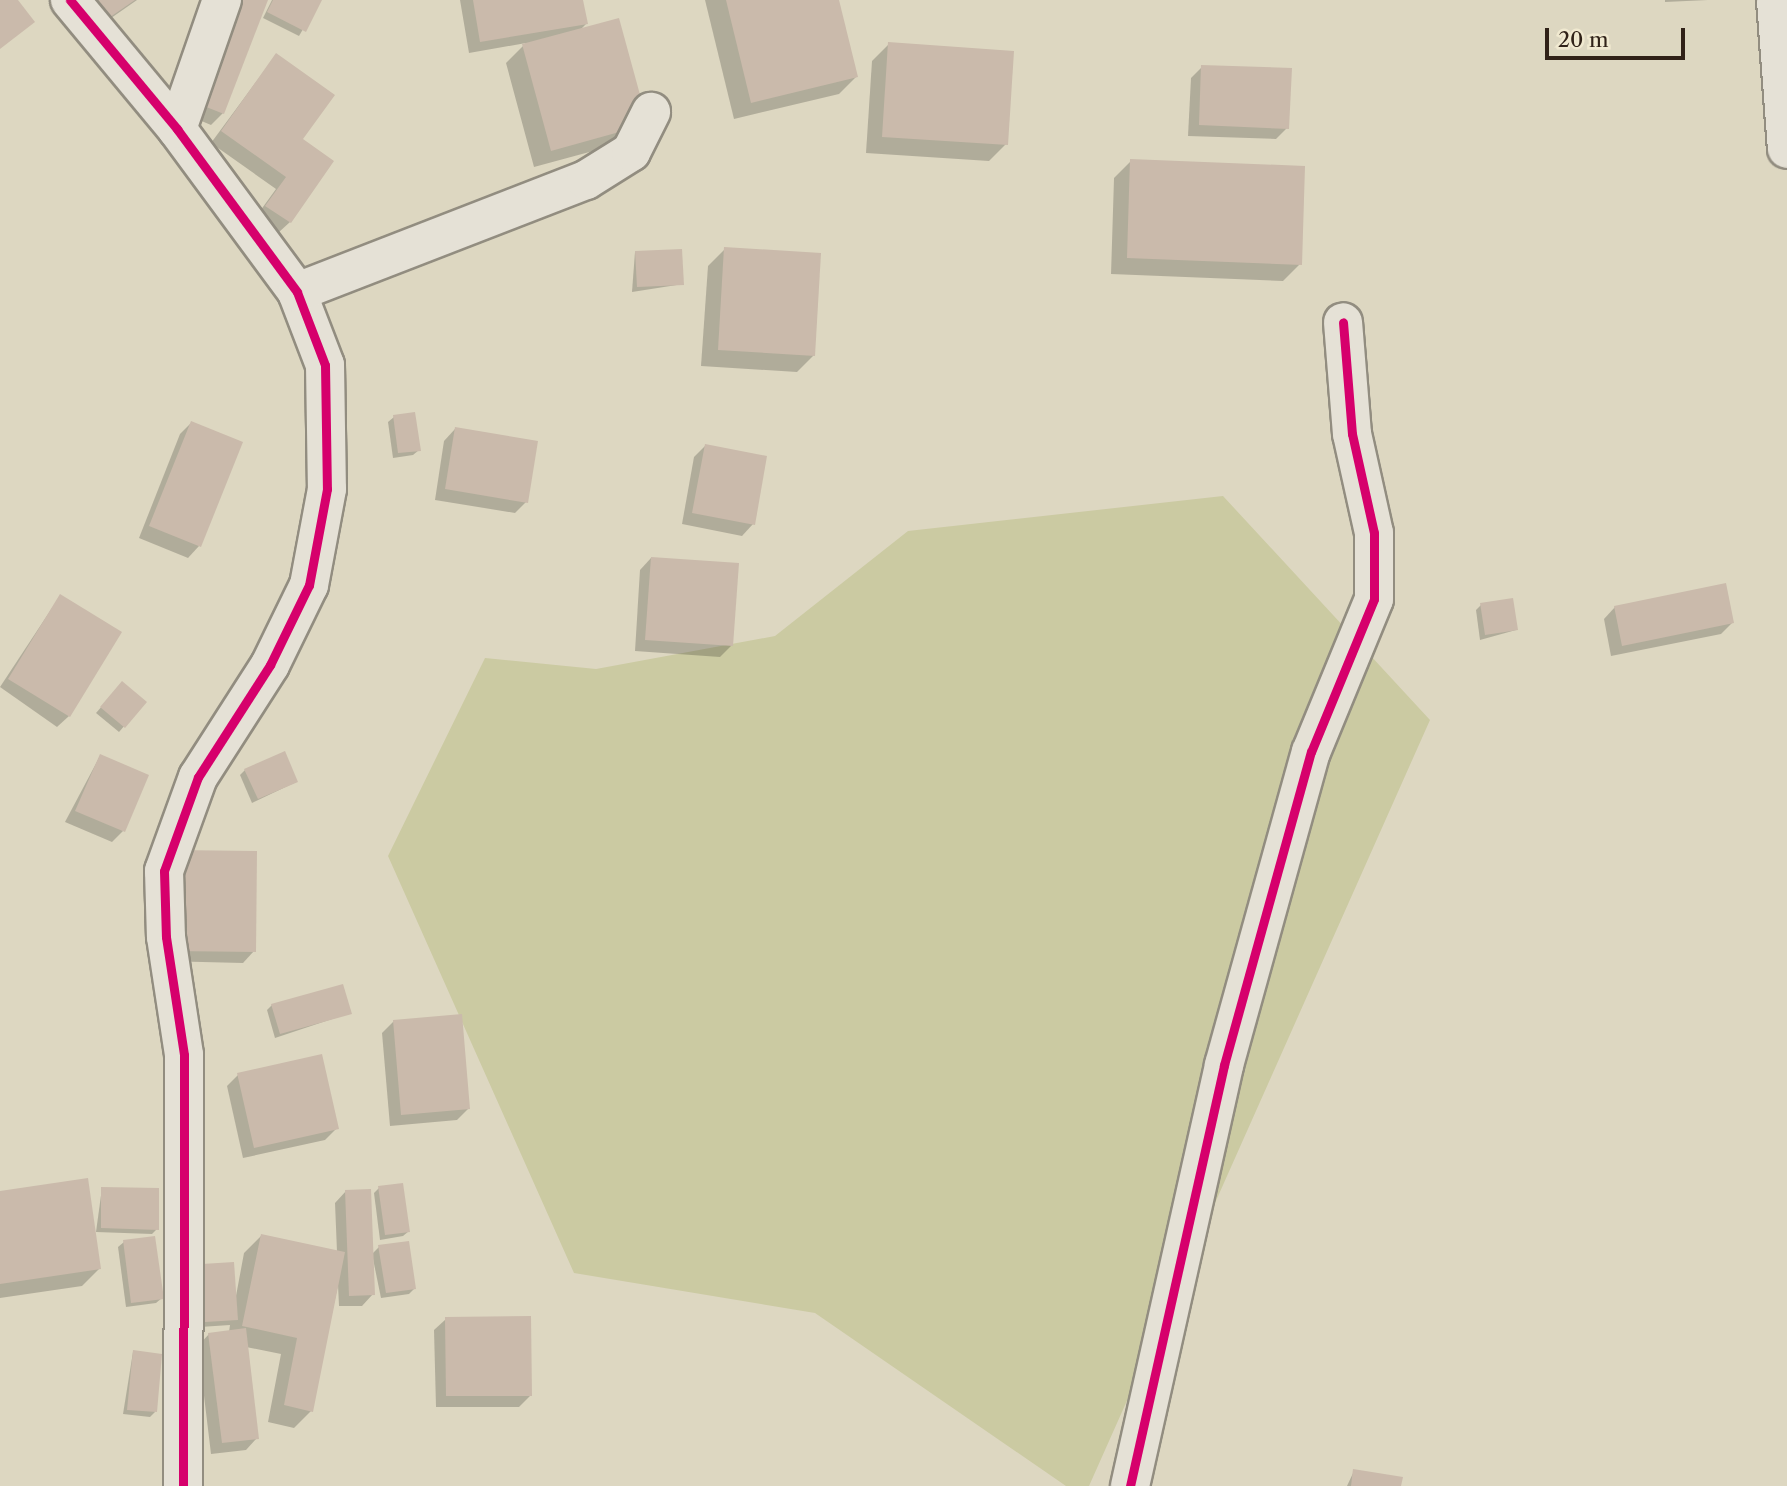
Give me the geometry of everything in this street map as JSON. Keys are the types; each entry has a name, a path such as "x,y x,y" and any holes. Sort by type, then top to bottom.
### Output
{"street":[{"path":"69,0 177,129 297,292 326,365 327,489 309,585 270,665 198,777 164,871 166,937 184,1055 183,1486"},
{"path":"177,129 222,0"},
{"path":"1776,0 1787,149"},
{"path":"297,292 586,180 631,152 651,112"},
{"path":"1130,1486 1224,1065 1311,752 1374,599 1374,533 1352,434 1343,322"}],"green space":[{"path":"1223,496 1430,720 1089,1486 1066,1486 815,1313 574,1273 388,856 485,658 596,669 775,636 908,531"}],"building":[{"path":"0,0 18,0 35,22 0,49"},
{"path":"88,0 135,0 103,22"},
{"path":"229,0 268,0 224,114 191,101"},
{"path":"273,0 322,0 306,32 267,12"},
{"path":"473,0 583,0 588,24 480,42"},
{"path":"726,0 839,0 858,77 751,103"},
{"path":"619,18 648,124 551,151 522,44"},
{"path":"888,42 1014,51 1008,145 882,137"},
{"path":"276,53 335,95 303,139 334,161 291,223 265,206 286,177 221,131"},
{"path":"1201,65 1292,68 1289,129 1199,125"},
{"path":"1130,159 1305,166 1302,265 1127,258"},
{"path":"724,247 821,253 815,356 718,350"},
{"path":"682,249 684,285 637,287 635,251"},
{"path":"415,412 421,451 398,453 393,415"},
{"path":"191,421 243,442 201,547 149,526"},
{"path":"455,427 538,441 528,503 445,489"},
{"path":"705,444 767,456 755,525 692,513"},
{"path":"651,557 739,563 733,646 645,640"},
{"path":"1726,583 1734,623 1622,646 1614,606"},
{"path":"60,594 122,632 70,717 8,679"},
{"path":"1513,598 1518,630 1485,635 1480,603"},
{"path":"122,681 147,702 125,728 100,707"},
{"path":"285,751 298,782 258,799 244,769"},
{"path":"100,754 149,775 125,832 75,811"},
{"path":"173,850 257,851 256,952 172,951"},
{"path":"343,984 352,1014 280,1034 271,1004"},
{"path":"462,1014 470,1109 401,1115 393,1020"},
{"path":"322,1054 339,1129 254,1148 237,1073"},
{"path":"88,1178 101,1269 0,1284 0,1191"},
{"path":"403,1183 410,1232 385,1235 378,1186"},
{"path":"101,1187 159,1188 159,1230 101,1228"},
{"path":"371,1189 375,1295 349,1296 345,1190"},
{"path":"261,1234 345,1252 313,1412 284,1405 297,1338 242,1326"},
{"path":"155,1236 164,1299 131,1303 123,1240"},
{"path":"409,1241 416,1289 386,1293 378,1245"},
{"path":"234,1262 238,1320 205,1322 202,1264"},
{"path":"531,1316 532,1396 446,1396 445,1317"},
{"path":"246,1328 259,1439 222,1443 208,1333"},
{"path":"133,1350 162,1354 157,1412 127,1410"},
{"path":"1353,1469 1403,1477 1401,1486 1351,1486"}],"cycle path":[{"path":"70,0 177,129 297,292 325,365 327,489 309,585 270,665 198,777 164,871 166,937 184,1055 183,1486"},
{"path":"1130,1486 1224,1065 1311,752 1374,599 1374,533 1352,434 1343,322"}]}
